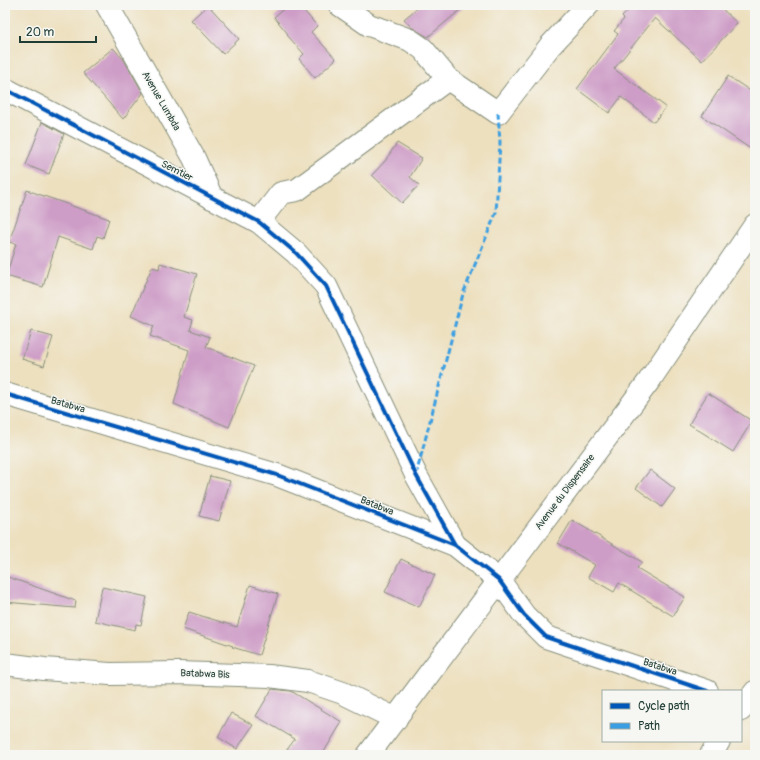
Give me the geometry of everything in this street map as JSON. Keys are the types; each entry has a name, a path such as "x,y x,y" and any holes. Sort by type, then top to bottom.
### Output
{"street":[{"name":"Avenue Lumbda","path":"107,5 194,158 212,198"},
{"path":"340,5 369,25 410,40 423,49 448,79 498,113 550,46 588,5"},
{"path":"259,222 282,193 297,190 448,79"},
{"name":"Semtier","path":"5,89 259,222 296,253 326,286 416,475 455,545"},
{"name":"Avenue du Dispensaire","path":"368,755 649,381 755,225"},
{"name":"Batabwa","path":"5,394 277,475 455,545 499,580 524,615 546,637 704,690"},
{"name":"Batabwa Bis","path":"5,664 44,669 110,674 178,673 269,676 308,681 343,693 396,719"},
{"path":"711,755 718,742"}],"building":[{"path":"208,5 239,39 223,54 191,20"},
{"path":"288,5 299,5 317,26 311,32 336,59 315,78 299,59 304,54 287,35 288,34 274,17"},
{"path":"421,5 466,5 428,37 411,27 404,19"},
{"path":"633,5 718,5 737,23 702,61 655,18 614,69 666,107 654,122 621,97 609,113 577,89 618,34 614,31 624,19 622,17"},
{"path":"113,48 124,60 143,93 123,119 83,73"},
{"path":"728,76 755,94 755,152 702,116"},
{"path":"42,122 64,134 49,174 26,165"},
{"path":"397,143 422,158 410,177 419,185 402,203 372,175 385,161"},
{"path":"27,190 109,219 103,238 97,236 93,249 58,237 43,287 6,276 16,244 9,242"},
{"path":"160,263 197,274 184,317 193,320 190,330 210,337 206,347 254,366 229,427 174,404 189,350 150,336 154,326 131,316 152,267 159,269"},
{"path":"31,331 53,337 44,366 22,359"},
{"path":"708,393 752,421 733,452 689,424"},
{"path":"650,470 675,489 662,507 636,488"},
{"path":"210,476 230,481 219,521 199,516"},
{"path":"572,520 642,562 637,568 685,597 673,616 619,583 614,592 588,577 595,565 558,543"},
{"path":"401,559 435,575 419,607 385,592"},
{"path":"5,576 76,601 75,608 5,602"},
{"path":"250,585 278,594 259,655 183,629 189,612 237,627"},
{"path":"102,587 147,597 141,625 136,624 135,630 95,621"},
{"path":"272,689 291,691 342,722 322,755 283,755 295,739 256,716"},
{"path":"231,713 253,725 237,749 218,737"}],"marked path":[{"path":"416,475 463,294 496,213 500,142 498,113"}],"cycle path":[{"path":"5,89 259,222 296,253 326,286 416,475 455,545"},
{"path":"5,394 277,475 455,545 499,580 524,615 546,637 704,690"}]}
